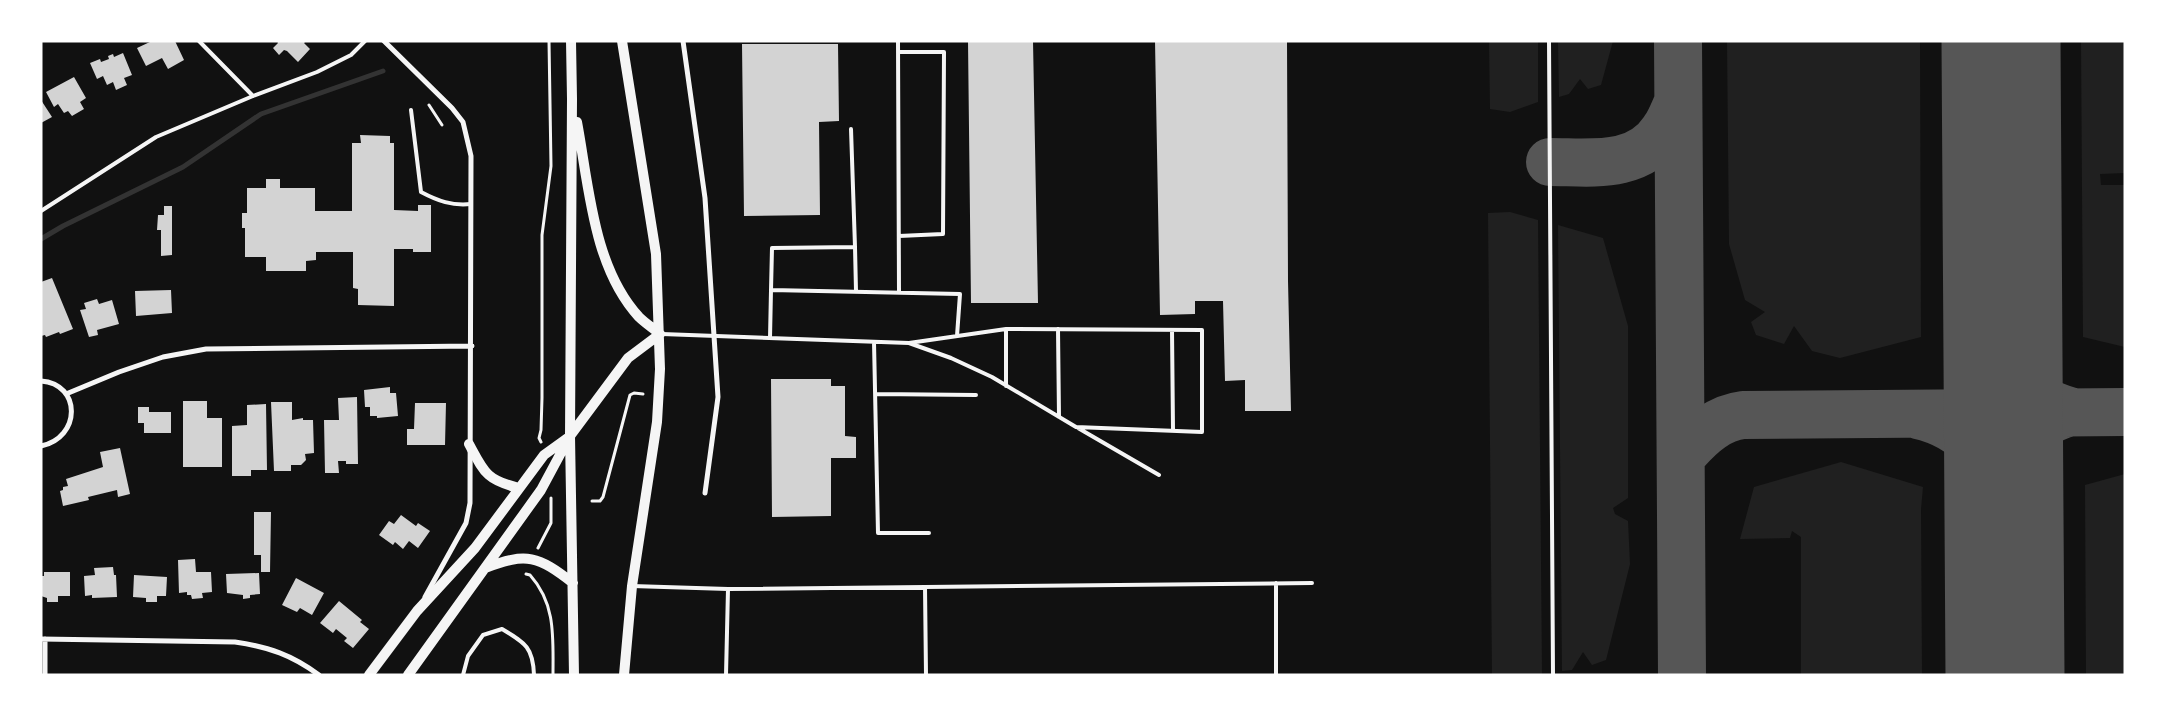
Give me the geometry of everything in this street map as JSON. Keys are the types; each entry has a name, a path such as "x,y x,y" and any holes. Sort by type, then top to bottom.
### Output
{"main road":[{"path":"571,41 570,436 574,675"},
{"path":"622,41 656,254 660,334 657,422 632,586 624,675"},
{"path":"572,99 600,248 619,289 639,317 660,334"},
{"path":"408,675 548,480 570,436 628,358 660,334"},
{"path":"369,675 417,611 475,548 544,455 570,436"},
{"path":"469,444 483,470 491,478 519,488"},
{"path":"484,568 518,557 534,559 553,567 573,583"}],"street":[{"path":"384,41 444,99 462,122 471,156 472,346 469,444 470,503 466,523 417,611"},
{"path":"683,41 705,198 718,397 705,493"},
{"path":"66,394 119,372 163,357 206,350 472,346"},
{"path":"41,381 53,384 66,394 72,413 66,431 60,439 51,444 41,446"},
{"path":"45,675 43,639 235,642 263,646 289,655 319,675"}],"lane":[{"path":"199,41 253,96"},
{"path":"41,211 156,137 253,96 317,72 351,55 365,41"},
{"path":"898,41 899,292"},
{"path":"1549,41 1553,675"},
{"path":"898,52 944,52 943,234 899,236"},
{"path":"411,110 422,192 435,200 454,205 471,204"},
{"path":"851,128 856,292"},
{"path":"770,338 772,248 855,247"},
{"path":"771,290 960,294 957,336"},
{"path":"660,334 909,343 1006,329 1202,330 1202,432 1076,427"},
{"path":"1006,329 1006,386"},
{"path":"1058,329 1059,417"},
{"path":"1172,330 1173,430"},
{"path":"874,342 878,533 929,533"},
{"path":"909,343 951,358 1006,386 1159,475"},
{"path":"876,394 976,394"},
{"path":"1276,583 1276,675"},
{"path":"632,586 728,589 1312,583"},
{"path":"925,587 926,675"},
{"path":"726,675 728,589"},
{"path":"463,675 468,656 483,635 502,629 521,640 534,657 534,675"}],"path":[{"path":"541,441 539,438 542,398 542,248 551,166 549,41"},
{"path":"429,105 442,125"},
{"path":"592,501 600,501 603,497 630,395 634,393 643,394"},
{"path":"539,546 551,523 551,497"},
{"path":"530,575 544,593 550,611 553,675"}],"shaded area":[{"path":"1489,41 1538,41 1538,102 1510,112 1490,109"},
{"path":"1558,41 1613,41 1601,85 1588,89 1580,79 1569,94 1559,97"},
{"path":"1727,41 1920,41 1921,337 1840,358 1812,351 1794,326 1784,344 1756,335 1751,322 1765,312 1745,300 1729,244"},
{"path":"2081,41 2125,41 2125,173 2100,174 2101,185 2125,185 2125,347 2083,337"},
{"path":"1510,212 1538,220 1542,675 1492,675 1488,213"},
{"path":"1558,225 1603,238 1628,326 1628,498 1613,508 1615,514 1628,521 1630,564 1606,660 1592,665 1583,652 1572,670 1562,671"},
{"path":"1841,462 1923,487 1921,509 1922,675 1801,675 1801,537 1792,531 1790,538 1740,539 1754,487"},
{"path":"2125,474 2125,675 2086,675 2085,485"}],"building":[{"path":"152,41 175,41 184,60 168,69 162,58 146,66 137,48"},
{"path":"277,41 306,41 304,43 310,49 298,62 287,51 284,50 279,55 273,48 278,43"},
{"path":"968,41 1033,41 1038,303 971,303"},
{"path":"1155,41 1287,41 1288,281 1291,411 1245,411 1245,380 1225,381 1223,301 1195,301 1195,314 1160,315"},
{"path":"742,44 838,44 839,121 819,122 820,215 744,216"},
{"path":"123,53 132,75 124,78 127,85 116,90 113,82 107,85 103,76 97,79 90,63 100,59 101,62 109,59 108,56 113,54 114,57"},
{"path":"74,77 86,98 80,102 84,109 72,116 68,111 64,113 58,104 54,107 46,92"},
{"path":"41,100 52,117 41,123"},
{"path":"360,135 390,136 390,143 394,143 394,210 418,211 418,205 431,205 431,252 413,252 413,249 394,249 394,306 358,305 358,289 353,288 353,252 316,252 316,260 306,261 306,271 266,271 266,257 245,257 245,228 242,228 242,213 247,213 247,188 266,188 266,179 280,179 280,188 315,188 315,211 352,211 352,143 361,143"},
{"path":"164,206 172,206 172,255 161,256 161,230 157,230 158,215 164,215"},
{"path":"52,278 73,329 46,337 45,335 41,336 41,282"},
{"path":"171,290 172,313 136,316 135,291"},
{"path":"97,299 99,304 112,300 119,324 97,330 98,335 89,337 80,310 86,309 84,303"},
{"path":"771,379 831,379 831,386 845,386 845,436 856,437 856,458 831,458 831,516 772,517"},
{"path":"390,387 390,393 396,393 398,416 377,418 377,416 370,416 370,407 365,407 364,390"},
{"path":"357,397 358,464 346,464 346,461 338,461 339,473 325,473 324,420 339,420 338,398"},
{"path":"183,401 207,401 207,418 222,418 222,467 183,467"},
{"path":"271,402 292,402 292,420 303,418 303,420 313,420 314,453 305,454 306,460 301,465 291,465 291,471 274,471"},
{"path":"415,403 446,403 445,445 407,445 407,429 414,429"},
{"path":"266,404 267,470 251,470 251,476 232,476 232,426 247,425 247,405"},
{"path":"138,407 149,407 149,412 171,412 171,433 144,433 144,423 138,423"},
{"path":"120,448 130,494 118,497 117,490 88,497 89,500 63,506 60,491 63,490 63,487 68,486 66,479 103,467 100,452"},
{"path":"254,512 271,512 270,572 261,572 261,555 254,555"},
{"path":"401,515 416,526 418,523 430,531 418,548 409,541 403,549 395,542 393,545 379,535 389,521 394,524"},
{"path":"195,559 196,572 211,572 212,592 202,593 203,598 192,599 191,595 187,595 187,592 179,593 178,560"},
{"path":"113,567 114,575 116,575 117,597 92,598 92,595 85,596 84,576 95,575 94,568"},
{"path":"44,572 70,572 70,596 58,596 58,602 47,602 47,598 41,596 41,576 44,576"},
{"path":"259,573 260,594 250,595 250,598 243,599 243,595 227,593 226,574"},
{"path":"134,575 167,577 166,596 157,596 157,602 146,602 146,598 133,597"},
{"path":"296,578 324,593 312,615 300,608 297,612 282,605"},
{"path":"339,601 362,620 360,622 369,629 353,648 344,641 347,638 336,629 333,633 320,623"}],"waterway":[{"path":"41,239 63,226 183,167 261,114 383,71"}],"taxiway":[{"path":"1678,41 1682,675"},
{"path":"1550,162 1612,161 1627,158 1641,152 1653,143 1664,130 1678,102"},
{"path":"2006,150 2006,331 2008,359 2016,376 2028,391 2045,402 2073,412 2053,419 2028,437 2015,455 2009,471 2007,492 2009,638"},
{"path":"1686,451 1712,427 1726,419 1743,415 2125,412"},
{"path":"1918,415 1936,420 1951,428 1965,437 1977,449 1987,463 1994,478 2000,514"}],"runway":[{"path":"2001,41 2005,675"}]}
